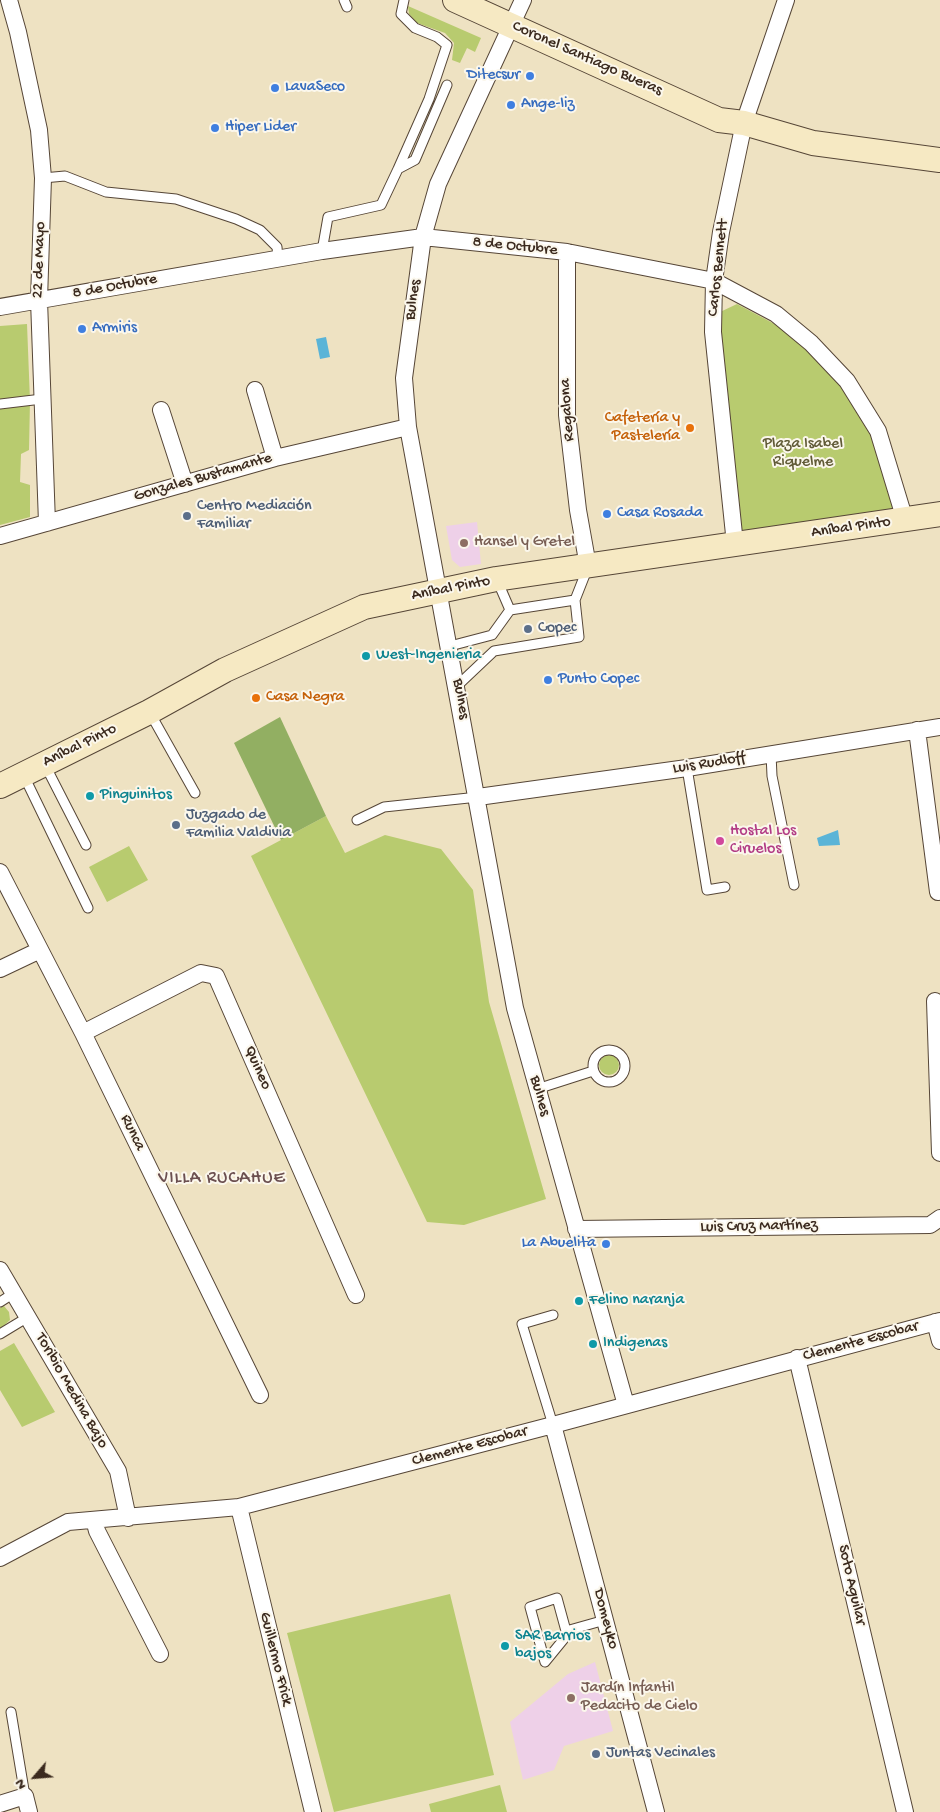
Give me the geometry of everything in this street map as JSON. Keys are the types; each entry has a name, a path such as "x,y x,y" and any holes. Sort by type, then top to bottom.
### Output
{"main road":[{"name":"Coronel Santiago Bueras","path":"455,0 517,13"},
{"name":"Coronel Santiago Bueras","path":"484,0 517,13 721,115 744,123"},
{"path":"744,123 813,143 940,160"},
{"name":"Aníbal Pinto","path":"0,786 150,712 225,670 351,611 496,580 940,514"}],"street":[{"name":"22 de Mayo","path":"9,0 18,32 39,130 43,178 39,300 47,523"},
{"name":"Carlos Bennett","path":"735,544 713,332 714,281 721,232 744,123 786,0"},
{"name":"Bulnes","path":"517,13 438,184 423,237 404,378 408,427 478,797 515,1008 536,1089 626,1405"},
{"name":"8 de Octubre","path":"0,307 322,251 423,237 566,252 714,281 776,314 811,344 847,381 878,430 905,520"},
{"name":"Regalona","path":"566,252 567,415 578,510 588,566"},
{"path":"255,390 275,458"},
{"path":"160,410 185,484"},
{"name":"Gonzales Bustamante","path":"0,536 275,458 408,427"},
{"name":"Luis Rudloff","path":"478,797 686,768 940,727"},
{"path":"917,730 938,892"},
{"name":"Runca","path":"0,872 83,1033 260,1395"},
{"path":"0,969 40,950"},
{"name":"Quineo","path":"83,1033 201,973 216,976 356,1295"},
{"path":"935,1001 940,1153"},
{"name":"Luis Cruz Martínez","path":"576,1229 930,1226 940,1218"},
{"name":"Toribio Medina Bajo","path":"0,1270 7,1298 28,1317 118,1472 128,1518"},
{"path":"937,1321 940,1341"},
{"name":"Clemente Escobar","path":"0,1558 68,1522 239,1507 553,1425 937,1321"},
{"name":"Soto Aguilar","path":"797,1358 905,1812"},
{"name":"Domeyko","path":"553,1425 656,1812"},
{"name":"Guillermo Frick","path":"239,1507 312,1812"},
{"path":"94,1520 97,1531 160,1654"},
{"path":"0,1804 27,1804"}],"lane":[{"path":"322,251 328,217 382,205 429,99 447,45 437,37 415,28 401,14 404,0"},
{"path":"398,169 415,160 447,84"},
{"path":"43,178 65,176 106,192 176,199 236,219 260,230 277,246 278,259"},
{"path":"0,404 42,399"},
{"path":"457,686 494,651 579,637 575,600 588,566"},
{"path":"496,580 510,610"},
{"path":"450,646 492,636 510,610 575,600"},
{"path":"150,712 195,793"},
{"path":"770,754 772,776 794,885"},
{"path":"45,764 86,845"},
{"path":"686,768 707,890 724,888"},
{"path":"23,774 88,908"},
{"path":"357,820 384,807 478,797"},
{"path":"536,1089 593,1071"},
{"path":"552,1316 522,1324 553,1425"},
{"path":"0,1334 28,1317"},
{"path":"556,1598 566,1631 563,1640 544,1662 530,1607 556,1598"},
{"path":"566,1631 605,1620"},
{"path":"11,1712 27,1804"}],"shaded area":[{"name":"Hansel y Gretel","path":"477,522 481,564 460,567 452,560 446,526"},
{"name":"Jardín Infantil Pedacito de Cielo","path":"595,1662 613,1731 564,1746 554,1770 523,1780 510,1722 568,1674"}],"green space":[{"path":"408,6 481,38 475,52 467,48 460,63 452,60 454,43 445,33 417,23 409,14"},
{"name":"Plaza Isabel Riquelme","path":"737,304 782,328 811,353 842,385 869,427 895,505 891,511 742,534 718,313"},
{"path":"27,324 30,401 29,450 21,454 20,482 30,485 30,517 0,525 0,326"},
{"path":"280,717 326,816 281,840 234,743"},
{"path":"326,816 345,853 385,835 441,849 473,890 489,1002 546,1199 464,1225 427,1222 251,856"},
{"path":"129,846 148,880 107,902 89,867"},
{"path":"609,1055 616,1058 619,1065 616,1072 609,1075 602,1072 599,1065 602,1058"},
{"path":"4,1306 9,1312 10,1320 0,1329 0,1308"},
{"path":"14,1343 55,1412 22,1427 0,1390 0,1351"},
{"path":"450,1594 494,1775 334,1812 287,1633"},
{"path":"500,1785 507,1812 431,1812 429,1804"}],"water":[{"path":"326,337 330,357 320,359 316,339"},
{"path":"838,830 840,845 819,846 817,838"}],"place":[{"name":"Ditecsur","path":"530,76"},
{"name":"LavaSeco","path":"275,88"},
{"name":"Ange-liz","path":"511,105"},
{"name":"Hiper Lider","path":"215,128"},
{"name":"Armiris","path":"82,329"},
{"name":"Cafetería y Pastelería","path":"690,428"},
{"name":"Casa Rosada","path":"607,514"},
{"name":"Centro Mediación Familiar","path":"187,516"},
{"name":"Hansel y Gretel","path":"464,543"},
{"name":"Copec","path":"528,629"},
{"name":"West-Ingenieria","path":"366,656"},
{"name":"Punto Copec","path":"548,680"},
{"name":"Casa Negra","path":"256,698"},
{"name":"Pinguinitos","path":"90,796"},
{"name":"Juzgado de Familia Valdivia","path":"176,825"},
{"name":"Hostal Los Ciruelos","path":"720,841"},
{"name":"La Abuelita","path":"606,1244"},
{"name":"Felino naranja","path":"579,1301"},
{"name":"Indigenas","path":"593,1344"},
{"name":"SAR Barrios bajos","path":"505,1646"},
{"name":"Jardín Infantil Pedacito de Cielo","path":"571,1698"},
{"name":"Juntas Vecinales","path":"596,1754"}],"district":[{"name":"VILLA RUCAHUE","path":"222,1179"}]}
